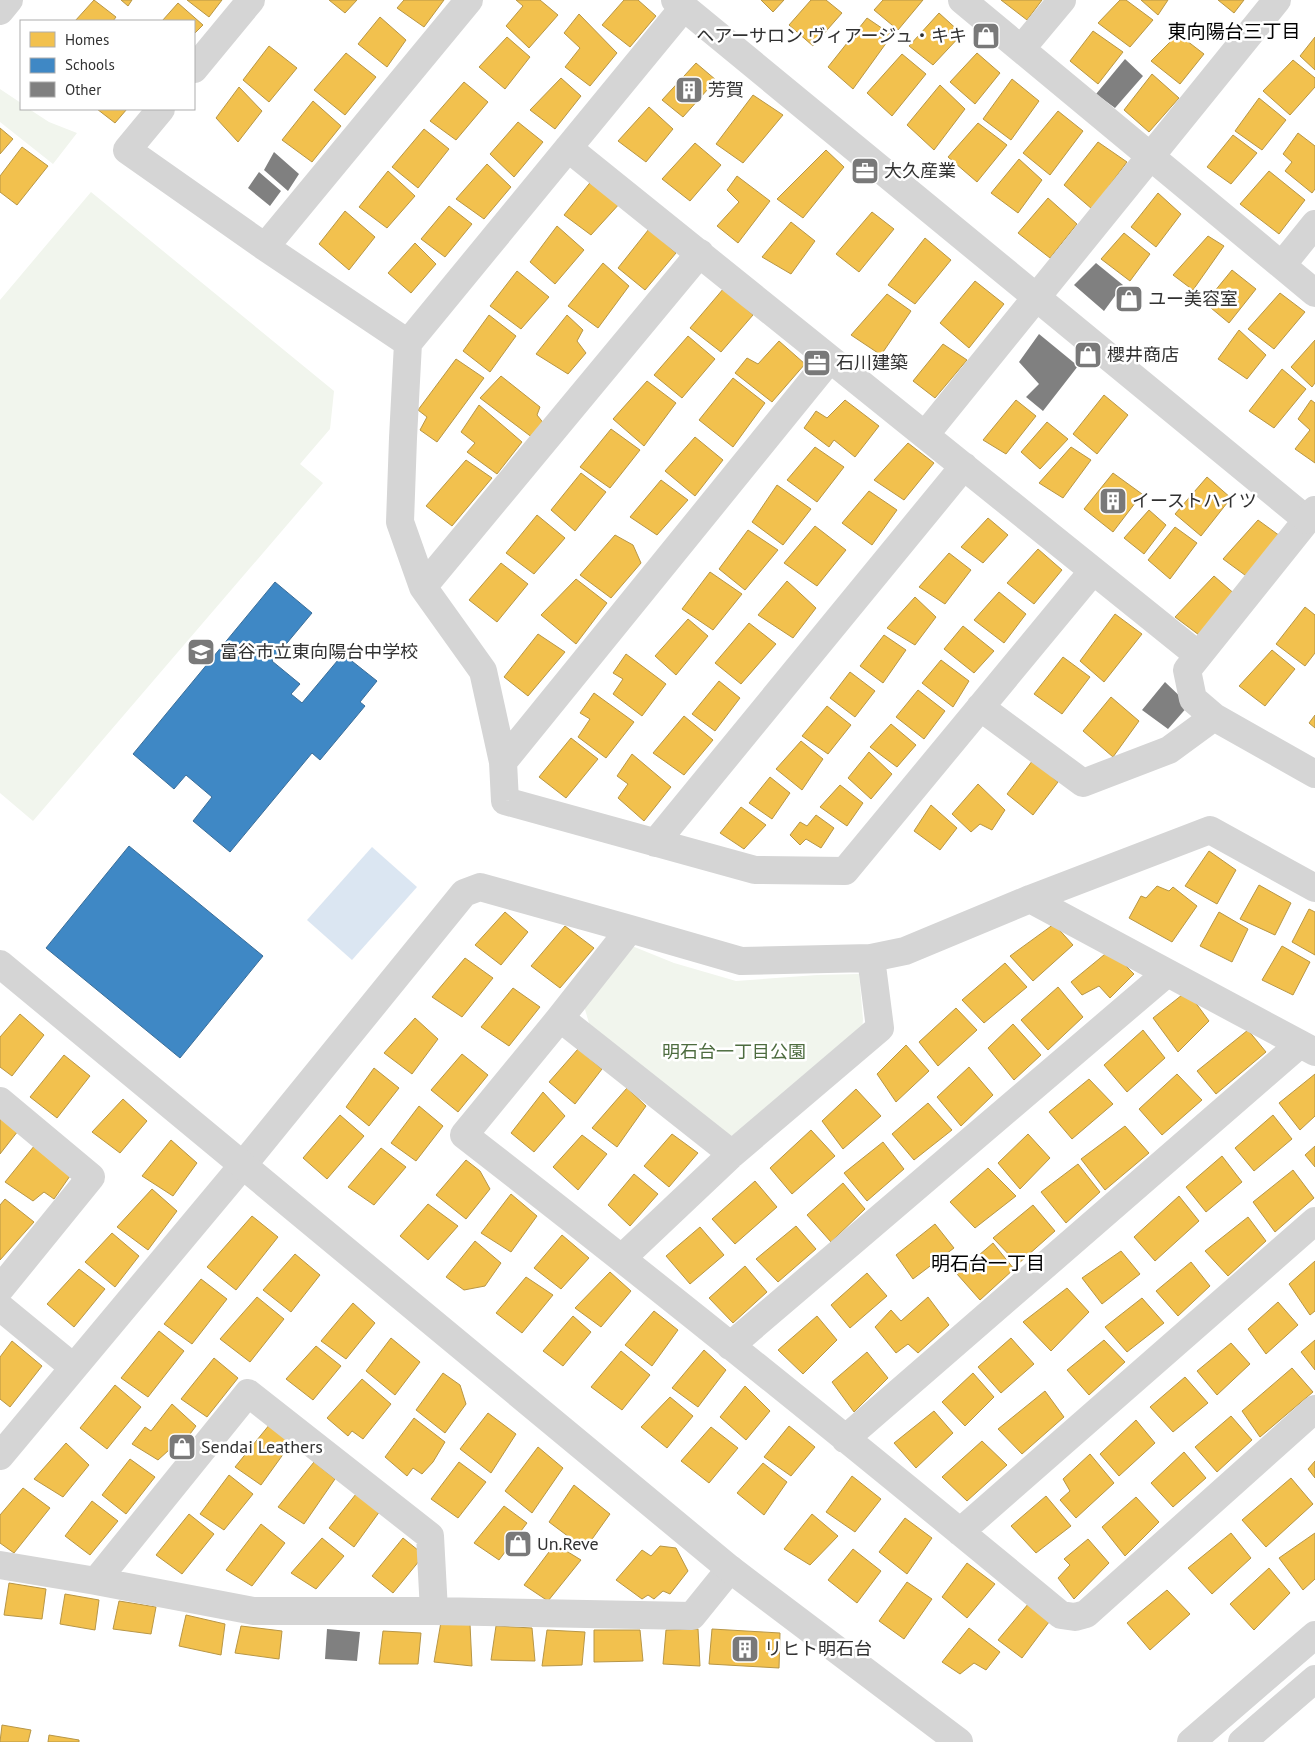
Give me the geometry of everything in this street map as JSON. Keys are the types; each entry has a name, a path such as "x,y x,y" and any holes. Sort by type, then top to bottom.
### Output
{"street":[{"path":"0,11 9,0"},
{"path":"195,68 251,0"},
{"path":"265,247 469,0"},
{"path":"962,0 1315,293"},
{"path":"1021,49 1062,0"},
{"path":"925,435 1277,0"},
{"path":"1093,570 846,870 755,870 504,801 503,762 482,671 423,587 400,522 408,343 568,148 680,4 1036,297 1311,515 1187,670 1193,699 1214,716 1315,774"},
{"path":"160,110 127,150 265,247 408,343"},
{"path":"568,148 1198,655"},
{"path":"1282,265 1315,224"},
{"path":"423,587 700,253"},
{"path":"503,762 830,359"},
{"path":"655,844 964,466"},
{"path":"980,707 1083,783 1169,750 1214,716"},
{"path":"0,1456 243,1165 464,893 480,887 741,961 871,958 905,951 1030,899 1210,830 1315,888"},
{"path":"845,1439 1308,1048 1030,899"},
{"path":"630,929 560,1018 464,1134 622,1258 1061,1615 1075,1617 1086,1614 1315,1409"},
{"path":"622,1258 732,1154 880,1028 871,958"},
{"path":"0,964 730,1569 959,1742"},
{"path":"730,1346 1167,973"},
{"path":"560,1018 732,1154"},
{"path":"0,1101 90,1177 0,1289"},
{"path":"960,1532 1315,1222"},
{"path":"0,1307 73,1367"},
{"path":"96,1581 248,1393 430,1536 434,1611"},
{"path":"0,1565 254,1611 434,1611 692,1616 730,1569"},
{"path":"1191,1742 1315,1635"},
{"path":"1242,1742 1315,1678"}],"green space":[{"path":"0,89 20,102 20,110 31,110 49,122 77,133 53,164 0,122"},
{"path":"91,192 334,391 330,429 300,464 323,483 33,821 0,793 0,300"},
{"name":"明石台一丁目公園","path":"632,946 674,963 736,981 859,974 863,1019 862,1031 753,1129 728,1137 591,1030 584,1006"}],"shaded area":[{"path":"372,847 417,887 352,960 307,920"}],"building: Homes":[{"path":"94,0 116,17 114,20 76,20"},
{"path":"121,0 132,0 128,6"},
{"path":"187,0 222,0 209,17"},
{"path":"329,0 357,0 345,13"},
{"path":"404,0 444,0 424,27 397,8"},
{"path":"516,0 540,0 558,15 529,48 506,26 523,6"},
{"path":"624,0 638,0 656,16 630,47 602,25"},
{"path":"761,0 784,0 773,12"},
{"path":"811,0 826,0 842,13 813,46 789,25"},
{"path":"883,0 923,0 898,30 874,10"},
{"path":"1001,0 1042,0 1027,20"},
{"path":"1120,0 1126,0 1153,20 1130,47 1098,23"},
{"path":"1141,0 1168,0 1158,15"},
{"path":"1218,0 1244,0 1234,13"},
{"path":"178,3 203,25 195,33 195,20 163,20"},
{"path":"939,13 962,34 933,65 909,46"},
{"path":"579,14 617,53 590,86 565,67 580,48 564,33"},
{"path":"380,17 406,40 387,67 358,44"},
{"path":"867,18 892,35 853,89 828,67"},
{"path":"1093,31 1123,52 1098,84 1070,61"},
{"path":"1178,34 1204,54 1180,84 1151,61"},
{"path":"507,37 530,57 505,89 479,67"},
{"path":"1315,37 1315,70 1300,56"},
{"path":"269,46 297,68 269,102 243,80"},
{"path":"346,53 376,77 345,115 314,90"},
{"path":"977,53 1000,73 975,104 950,82"},
{"path":"902,54 926,74 892,116 867,93"},
{"path":"1293,60 1315,78 1315,87 1290,115 1263,91"},
{"name":"芳賀","path":"696,63 716,80 683,117 662,100"},
{"path":"1152,74 1179,98 1149,132 1124,110"},
{"path":"561,78 581,96 555,129 530,110"},
{"path":"1012,79 1039,101 1011,140 983,119"},
{"path":"464,82 488,102 456,140 430,121"},
{"path":"940,85 965,109 934,150 907,125"},
{"path":"239,87 262,111 238,142 216,118"},
{"path":"753,95 783,115 743,163 716,144"},
{"path":"1259,98 1286,120 1262,150 1235,131"},
{"path":"313,101 341,126 312,162 282,140"},
{"path":"649,107 673,129 646,162 618,141"},
{"path":"98,110 126,110 115,123"},
{"path":"1058,111 1083,131 1050,175 1023,153"},
{"path":"518,122 543,142 514,177 490,154"},
{"path":"978,123 1007,145 977,182 948,157"},
{"path":"0,128 13,139 0,154"},
{"path":"424,129 449,149 418,188 392,167"},
{"path":"1298,133 1315,146 1315,189 1312,193 1285,171 1292,162 1283,154"},
{"path":"1233,135 1257,153 1231,184 1207,167"},
{"path":"1098,142 1127,162 1092,209 1064,185"},
{"path":"695,143 721,165 690,201 662,179"},
{"path":"22,147 48,166 17,205 0,192 0,176"},
{"path":"826,150 844,167 803,218 777,199"},
{"path":"1019,159 1042,180 1018,213 991,193"},
{"path":"487,164 511,187 484,219 456,199"},
{"path":"388,171 415,196 387,228 359,207"},
{"path":"1269,171 1305,200 1279,234 1240,204"},
{"path":"737,176 770,201 738,243 717,226 739,202 727,190"},
{"path":"593,179 621,202 591,235 564,215"},
{"path":"1158,193 1181,214 1156,247 1131,227"},
{"path":"1048,198 1077,224 1050,258 1018,233"},
{"path":"449,206 472,224 445,257 421,239"},
{"path":"345,211 375,237 349,270 319,244"},
{"path":"872,212 894,229 859,272 836,254"},
{"path":"791,222 815,241 791,274 762,257"},
{"path":"557,226 584,250 555,284 530,262"},
{"path":"649,229 676,253 645,290 618,268"},
{"path":"1124,233 1150,254 1130,281 1101,259"},
{"path":"1208,236 1224,246 1193,290 1173,275"},
{"path":"925,238 951,260 915,304 888,285"},
{"path":"415,243 436,264 411,293 388,273"},
{"path":"603,263 629,286 598,328 568,306"},
{"path":"1232,270 1256,289 1229,323 1205,303"},
{"path":"517,271 549,297 521,329 490,306"},
{"path":"975,281 1004,304 969,348 940,323"},
{"path":"724,288 753,315 721,352 690,328"},
{"path":"1280,293 1305,312 1274,349 1248,329"},
{"path":"887,294 911,311 881,355 851,335"},
{"path":"489,315 516,336 490,372 463,351"},
{"path":"567,315 583,330 577,341 586,353 568,374 536,354"},
{"path":"1239,330 1266,355 1247,379 1218,359"},
{"path":"688,336 715,359 682,398 654,375"},
{"path":"1315,340 1315,383 1312,387 1291,367"},
{"path":"779,341 805,364 772,402 735,373 747,358 758,364"},
{"path":"943,344 967,360 935,398 913,381"},
{"path":"456,359 484,378 437,442 420,430 427,417 418,410"},
{"path":"1282,369 1306,389 1274,428 1249,411"},
{"path":"501,376 540,407 537,415 545,425 533,438 480,398"},
{"path":"733,378 765,403 733,447 699,420"},
{"path":"647,381 676,403 644,446 613,419"},
{"path":"1104,395 1128,415 1097,454 1073,434"},
{"path":"845,400 879,426 855,457 834,440 829,447 804,428 816,411 827,418"},
{"path":"1016,400 1036,416 1006,454 983,440"},
{"path":"1311,400 1315,403 1315,463 1295,449 1310,430 1298,419"},
{"path":"479,405 522,442 497,474 467,452 475,443 461,432"},
{"path":"1047,422 1068,439 1040,469 1021,452"},
{"path":"611,429 640,450 610,488 580,467"},
{"path":"695,437 723,460 695,496 665,471"},
{"path":"908,443 934,463 904,500 874,480"},
{"path":"815,447 844,467 817,502 787,480"},
{"path":"1071,447 1091,460 1063,498 1039,483"},
{"path":"466,460 492,478 452,526 426,506"},
{"path":"581,473 606,492 575,531 551,510"},
{"name":"イーストハイツ","path":"1113,473 1142,494 1113,532 1084,509"},
{"path":"1207,477 1231,498 1201,536 1175,514"},
{"path":"661,480 688,500 657,535 630,517"},
{"path":"777,485 811,509 783,545 752,522"},
{"path":"869,491 897,510 872,545 842,523"},
{"path":"1149,510 1166,525 1144,554 1124,538"},
{"path":"537,515 565,538 534,574 506,553"},
{"path":"988,518 1008,535 983,563 961,547"},
{"path":"1258,520 1280,536 1249,578 1223,559"},
{"path":"815,526 846,550 817,586 784,563"},
{"path":"1175,527 1197,543 1170,579 1148,560"},
{"path":"748,530 778,550 745,590 719,569"},
{"path":"615,535 633,545 641,563 611,598 580,575"},
{"path":"1038,549 1062,570 1034,604 1007,583"},
{"path":"949,553 971,570 945,604 919,587"},
{"path":"501,563 528,584 497,622 469,600"},
{"path":"710,572 742,594 713,630 682,609"},
{"path":"1214,576 1237,596 1203,638 1175,617"},
{"path":"576,579 607,603 576,644 541,615"},
{"path":"787,581 816,608 793,638 758,615"},
{"path":"999,592 1026,614 1004,643 974,620"},
{"path":"915,597 936,617 915,645 887,628"},
{"path":"1305,607 1315,615 1315,653 1305,666 1276,644"},
{"path":"1115,614 1142,634 1104,682 1080,661"},
{"path":"688,619 708,636 676,675 655,656"},
{"path":"749,623 776,644 741,684 715,663"},
{"path":"963,626 994,651 974,673 944,649"},
{"path":"538,634 565,652 528,696 504,677"},
{"path":"884,635 906,650 883,683 860,666"},
{"path":"1272,650 1295,669 1265,706 1239,686"},
{"path":"626,654 666,684 642,716 613,694 623,679 613,673"},
{"path":"1063,657 1090,677 1062,714 1034,694"},
{"path":"941,660 969,681 953,707 922,683"},
{"path":"850,672 875,691 855,717 830,698"},
{"path":"719,681 740,698 715,731 692,714"},
{"path":"918,690 945,711 924,739 896,717"},
{"path":"594,693 634,722 606,758 578,737 590,719 580,713"},
{"path":"1111,697 1139,721 1113,757 1083,731"},
{"path":"827,706 851,725 828,754 802,736"},
{"path":"1315,715 1315,728 1309,723"},
{"path":"684,716 713,740 684,775 653,753"},
{"path":"891,724 916,745 897,767 870,747"},
{"path":"571,738 598,759 566,798 539,777"},
{"path":"801,741 823,759 802,790 776,769"},
{"path":"869,752 892,774 871,799 848,778"},
{"path":"632,754 671,787 644,821 618,798 628,784 617,776"},
{"path":"1033,760 1058,782 1033,815 1007,794"},
{"path":"770,777 790,793 772,819 749,803"},
{"path":"978,784 1005,810 992,830 980,824 971,832 952,814"},
{"path":"840,785 863,803 847,826 820,807"},
{"path":"931,805 957,828 940,850 914,831"},
{"path":"741,807 766,825 744,849 720,833"},
{"path":"816,815 834,828 821,848 806,839 800,845 790,835 800,822 807,826"},
{"path":"1209,851 1236,870 1217,904 1185,886"},
{"path":"1259,885 1291,903 1275,935 1240,919"},
{"path":"1157,886 1169,891 1173,887 1197,906 1172,942 1129,918 1141,896 1146,898"},
{"path":"1309,909 1315,912 1315,955 1292,942"},
{"path":"505,912 528,932 501,965 475,945"},
{"path":"1219,912 1248,929 1232,962 1200,946"},
{"path":"1054,924 1073,945 1033,981 1010,956"},
{"path":"565,926 594,948 560,988 531,966"},
{"path":"1282,946 1310,962 1293,995 1262,980"},
{"path":"1110,950 1134,974 1110,998 1099,986 1082,995 1071,982"},
{"path":"465,958 493,978 462,1017 432,997"},
{"path":"1005,963 1027,987 984,1023 962,1000"},
{"path":"1058,987 1083,1017 1048,1050 1021,1020"},
{"path":"513,988 540,1007 509,1046 481,1027"},
{"path":"1187,991 1209,1021 1178,1052 1153,1018"},
{"path":"956,1008 977,1030 938,1066 919,1042"},
{"path":"20,1014 44,1035 12,1076 0,1067 0,1037"},
{"path":"415,1018 438,1039 412,1074 384,1053"},
{"path":"1013,1024 1041,1055 1014,1080 988,1048"},
{"path":"1143,1030 1165,1058 1127,1092 1104,1065"},
{"path":"1248,1030 1266,1052 1216,1094 1197,1071"},
{"path":"906,1045 929,1071 896,1102 877,1074"},
{"path":"578,1049 602,1069 575,1104 549,1082"},
{"path":"462,1054 488,1075 458,1112 431,1090"},
{"path":"64,1055 90,1076 57,1118 30,1097"},
{"path":"969,1067 993,1095 961,1126 937,1097"},
{"path":"374,1068 399,1088 369,1126 346,1107"},
{"path":"1177,1074 1202,1100 1162,1135 1139,1109"},
{"path":"1315,1074 1315,1116 1300,1130 1279,1103"},
{"path":"1089,1079 1113,1104 1072,1139 1049,1112"},
{"path":"627,1088 646,1106 617,1147 592,1128"},
{"path":"856,1089 881,1116 843,1149 822,1121"},
{"path":"543,1092 565,1116 534,1152 511,1133"},
{"path":"123,1099 147,1121 120,1153 92,1132"},
{"path":"928,1103 952,1130 914,1160 892,1134"},
{"path":"419,1106 443,1126 416,1161 391,1143"},
{"path":"0,1115 18,1131 0,1154"},
{"path":"340,1115 364,1136 327,1179 303,1158"},
{"path":"1273,1115 1292,1139 1254,1171 1235,1148"},
{"path":"1125,1126 1149,1153 1105,1190 1081,1159"},
{"path":"811,1130 835,1156 792,1194 770,1168"},
{"path":"672,1134 698,1153 669,1187 644,1166"},
{"path":"1028,1134 1050,1158 1020,1189 998,1163"},
{"path":"582,1135 607,1154 578,1190 553,1167"},
{"path":"171,1140 197,1163 173,1196 142,1176"},
{"path":"883,1142 904,1169 867,1201 844,1173"},
{"path":"35,1145 70,1176 54,1199 44,1192 33,1201 5,1182"},
{"path":"1315,1146 1315,1167 1305,1155"},
{"path":"381,1148 406,1167 374,1205 348,1187"},
{"path":"1222,1156 1242,1182 1206,1212 1186,1187"},
{"path":"466,1160 480,1171 490,1189 466,1219 436,1195"},
{"path":"1078,1164 1100,1192 1066,1223 1041,1192"},
{"path":"988,1168 1016,1196 975,1228 950,1202"},
{"path":"1293,1170 1314,1198 1275,1232 1253,1202"},
{"path":"634,1174 658,1194 630,1226 608,1205"},
{"path":"755,1181 777,1207 735,1244 712,1219"},
{"path":"843,1183 865,1209 831,1242 807,1215"},
{"path":"152,1189 177,1211 148,1250 117,1227"},
{"path":"511,1194 537,1216 511,1252 481,1233"},
{"path":"1179,1196 1199,1221 1155,1261 1134,1237"},
{"path":"5,1199 34,1222 0,1260 0,1205"},
{"path":"428,1204 458,1226 428,1260 400,1236"},
{"path":"1033,1205 1055,1231 1018,1264 993,1238"},
{"path":"252,1216 278,1237 236,1290 207,1267"},
{"path":"1248,1217 1266,1241 1228,1276 1205,1251"},
{"path":"935,1224 954,1248 913,1279 896,1255"},
{"path":"796,1226 816,1249 778,1282 756,1259"},
{"path":"700,1227 724,1255 690,1284 666,1256"},
{"path":"112,1233 139,1256 115,1287 85,1262"},
{"path":"562,1235 589,1258 561,1289 534,1268"},
{"path":"475,1241 501,1263 485,1286 464,1290 446,1277"},
{"path":"993,1243 1014,1269 980,1300 957,1274"},
{"path":"1121,1251 1140,1274 1102,1304 1082,1278"},
{"path":"295,1254 320,1275 291,1312 263,1290"},
{"path":"1315,1261 1315,1311 1310,1315 1289,1284"},
{"path":"1191,1262 1210,1286 1178,1316 1156,1291"},
{"path":"745,1266 767,1292 733,1323 709,1298"},
{"path":"79,1269 105,1289 74,1327 47,1304"},
{"path":"610,1272 631,1291 601,1327 575,1308"},
{"path":"867,1273 887,1296 850,1328 831,1305"},
{"path":"526,1277 553,1295 522,1333 496,1313"},
{"path":"201,1279 227,1299 192,1344 164,1324"},
{"path":"1067,1288 1089,1312 1051,1351 1023,1322"},
{"path":"257,1297 284,1319 250,1362 220,1339"},
{"path":"928,1297 949,1325 918,1353 908,1344 896,1353 875,1327 891,1310 901,1321"},
{"path":"1142,1298 1164,1323 1127,1352 1105,1327"},
{"path":"1278,1302 1298,1325 1266,1354 1248,1329"},
{"path":"353,1303 375,1323 346,1359 321,1341"},
{"path":"654,1311 678,1330 652,1366 625,1345"},
{"path":"573,1316 591,1332 563,1366 543,1351"},
{"path":"817,1316 837,1340 803,1374 778,1350"},
{"path":"159,1331 184,1351 148,1397 121,1378"},
{"path":"391,1338 420,1362 395,1395 366,1371"},
{"path":"1011,1338 1034,1364 1001,1393 978,1367"},
{"path":"1104,1340 1125,1362 1089,1395 1067,1370"},
{"path":"1315,1340 1315,1370 1301,1352"},
{"path":"12,1341 42,1366 10,1407 0,1399 0,1357"},
{"path":"1231,1343 1250,1364 1217,1395 1197,1371"},
{"path":"316,1346 341,1366 313,1400 286,1379"},
{"path":"704,1350 726,1370 698,1407 672,1388"},
{"path":"621,1351 650,1375 622,1410 591,1387"},
{"path":"867,1352 888,1378 854,1412 832,1382"},
{"path":"214,1358 238,1378 207,1417 181,1399"},
{"path":"1292,1368 1313,1392 1260,1437 1242,1411"},
{"path":"443,1373 460,1385 466,1404 445,1433 416,1410"},
{"path":"973,1373 994,1397 965,1426 942,1402"},
{"path":"1185,1377 1208,1403 1173,1432 1150,1407"},
{"path":"362,1379 391,1404 363,1439 352,1431 348,1436 327,1418"},
{"path":"115,1385 141,1407 107,1449 80,1428"},
{"path":"745,1386 770,1411 746,1440 720,1417"},
{"path":"1045,1391 1064,1417 1022,1454 998,1429"},
{"path":"670,1397 693,1416 667,1448 641,1427"},
{"path":"172,1404 196,1426 175,1454 169,1450 158,1460 132,1444 145,1427 151,1431"},
{"path":"934,1411 953,1433 916,1468 894,1443"},
{"path":"488,1413 516,1434 491,1473 460,1449"},
{"path":"1231,1416 1252,1440 1217,1472 1195,1447"},
{"path":"414,1418 445,1442 433,1462 422,1474 413,1468 407,1476 385,1457"},
{"path":"1136,1420 1155,1443 1119,1476 1100,1454"},
{"path":"270,1424 292,1442 261,1485 235,1467"},
{"path":"789,1426 815,1447 791,1476 764,1457"},
{"path":"711,1427 738,1448 709,1483 681,1461"},
{"path":"982,1441 1007,1465 967,1501 942,1477"},
{"path":"66,1443 89,1465 63,1497 34,1479"},
{"path":"538,1447 563,1468 532,1513 505,1491"},
{"path":"1184,1452 1206,1478 1173,1507 1151,1483"},
{"path":"1090,1454 1114,1483 1076,1518 1060,1500 1070,1491 1063,1479"},
{"path":"130,1459 155,1477 126,1514 102,1495"},
{"path":"1315,1461 1315,1478 1308,1469"},
{"path":"314,1462 335,1479 304,1524 278,1507"},
{"path":"459,1462 486,1482 458,1518 431,1499"},
{"path":"763,1463 787,1482 764,1515 737,1493"},
{"path":"229,1475 253,1494 224,1530 200,1514"},
{"path":"852,1476 881,1499 855,1532 826,1512"},
{"path":"1291,1478 1313,1504 1266,1547 1242,1520"},
{"path":"574,1485 610,1514 585,1549 549,1522"},
{"path":"23,1488 50,1508 14,1553 0,1543 0,1515"},
{"path":"356,1494 380,1511 354,1547 329,1528"},
{"path":"1046,1496 1071,1526 1036,1553 1011,1526"},
{"path":"1136,1497 1159,1522 1125,1556 1102,1527"},
{"path":"92,1501 118,1521 90,1555 65,1536"},
{"path":"504,1506 527,1523 499,1560 474,1543"},
{"path":"189,1514 214,1534 182,1574 156,1555"},
{"path":"812,1514 838,1536 810,1565 784,1549"},
{"path":"905,1518 932,1538 907,1574 879,1552"},
{"path":"261,1524 285,1543 252,1586 226,1570"},
{"path":"1231,1533 1251,1558 1212,1594 1188,1568"},
{"path":"1315,1533 1315,1579 1303,1590 1279,1558"},
{"path":"322,1538 344,1556 316,1589 291,1573"},
{"path":"403,1538 424,1555 393,1593 372,1576"},
{"path":"1088,1539 1109,1563 1074,1599 1058,1578 1070,1565 1064,1559"},
{"path":"555,1544 581,1560 548,1601 524,1585"},
{"path":"660,1546 676,1548 688,1571 670,1594 663,1591 654,1599 648,1595 642,1599 616,1580 642,1550 651,1556"},
{"path":"853,1549 881,1571 857,1603 828,1580"},
{"path":"967,1563 995,1584 967,1618 942,1597"},
{"path":"1269,1568 1290,1593 1254,1630 1230,1604"},
{"path":"907,1582 932,1599 904,1639 879,1621"},
{"path":"9,1583 46,1589 42,1619 4,1615"},
{"path":"1167,1590 1190,1614 1150,1650 1127,1623"},
{"path":"65,1594 99,1600 95,1630 60,1624"},
{"path":"119,1601 156,1607 151,1634 113,1629"},
{"path":"1029,1603 1052,1618 1022,1658 998,1640"},
{"path":"186,1615 225,1624 221,1655 179,1646"},
{"path":"441,1622 470,1624 472,1666 434,1662"},
{"path":"241,1626 282,1631 279,1659 235,1653"},
{"path":"496,1626 532,1628 535,1661 491,1660"},
{"path":"969,1628 1000,1652 986,1670 974,1663 960,1674 942,1662"},
{"path":"698,1629 700,1666 663,1664 666,1630"},
{"name":"リヒト明石台","path":"712,1629 780,1633 779,1668 709,1664"},
{"path":"547,1630 585,1632 582,1665 542,1666"},
{"path":"594,1630 640,1630 643,1661 594,1662"},
{"path":"383,1631 421,1633 418,1664 379,1664"},
{"path":"2,1725 31,1730 28,1742 0,1742"},
{"path":"49,1735 79,1740 79,1742 48,1742"}],"building: Schools":[{"path":"275,582 312,613 272,661 300,684 291,694 302,703 343,654 377,681 360,702 365,706 320,760 312,753 230,852 193,821 212,797 186,775 174,789 133,754"},
{"path":"129,846 263,956 180,1058 46,948"}],"building: Other":[{"path":"1125,59 1143,76 1115,108 1096,94"},
{"path":"274,152 299,174 288,191 264,170"},
{"path":"259,172 281,191 270,206 248,188"},
{"path":"1096,263 1123,285 1104,311 1074,285"},
{"path":"1039,334 1078,366 1043,411 1026,397 1039,384 1019,362"},
{"path":"1165,682 1189,705 1168,729 1142,710"},
{"path":"327,1629 360,1632 357,1661 325,1659"}],"place":[{"name":"ヘアーサロン ヴィアージュ・キキ","path":"986,36"},
{"name":"芳賀","path":"689,90"},
{"name":"大久産業","path":"865,171"},
{"name":"ユー美容室","path":"1129,299"},
{"name":"櫻井商店","path":"1088,355"},
{"name":"石川建築","path":"817,363"},
{"name":"イーストハイツ","path":"1113,501"},
{"name":"富谷市立東向陽台中学校","path":"201,652"},
{"name":"Sendai Leathers","path":"182,1447"},
{"name":"Un.Reve","path":"518,1544"},
{"name":"リヒト明石台","path":"745,1649"}],"district":[{"name":"東向陽台三丁目","path":"1234,31"},
{"name":"明石台一丁目","path":"988,1263"}]}
